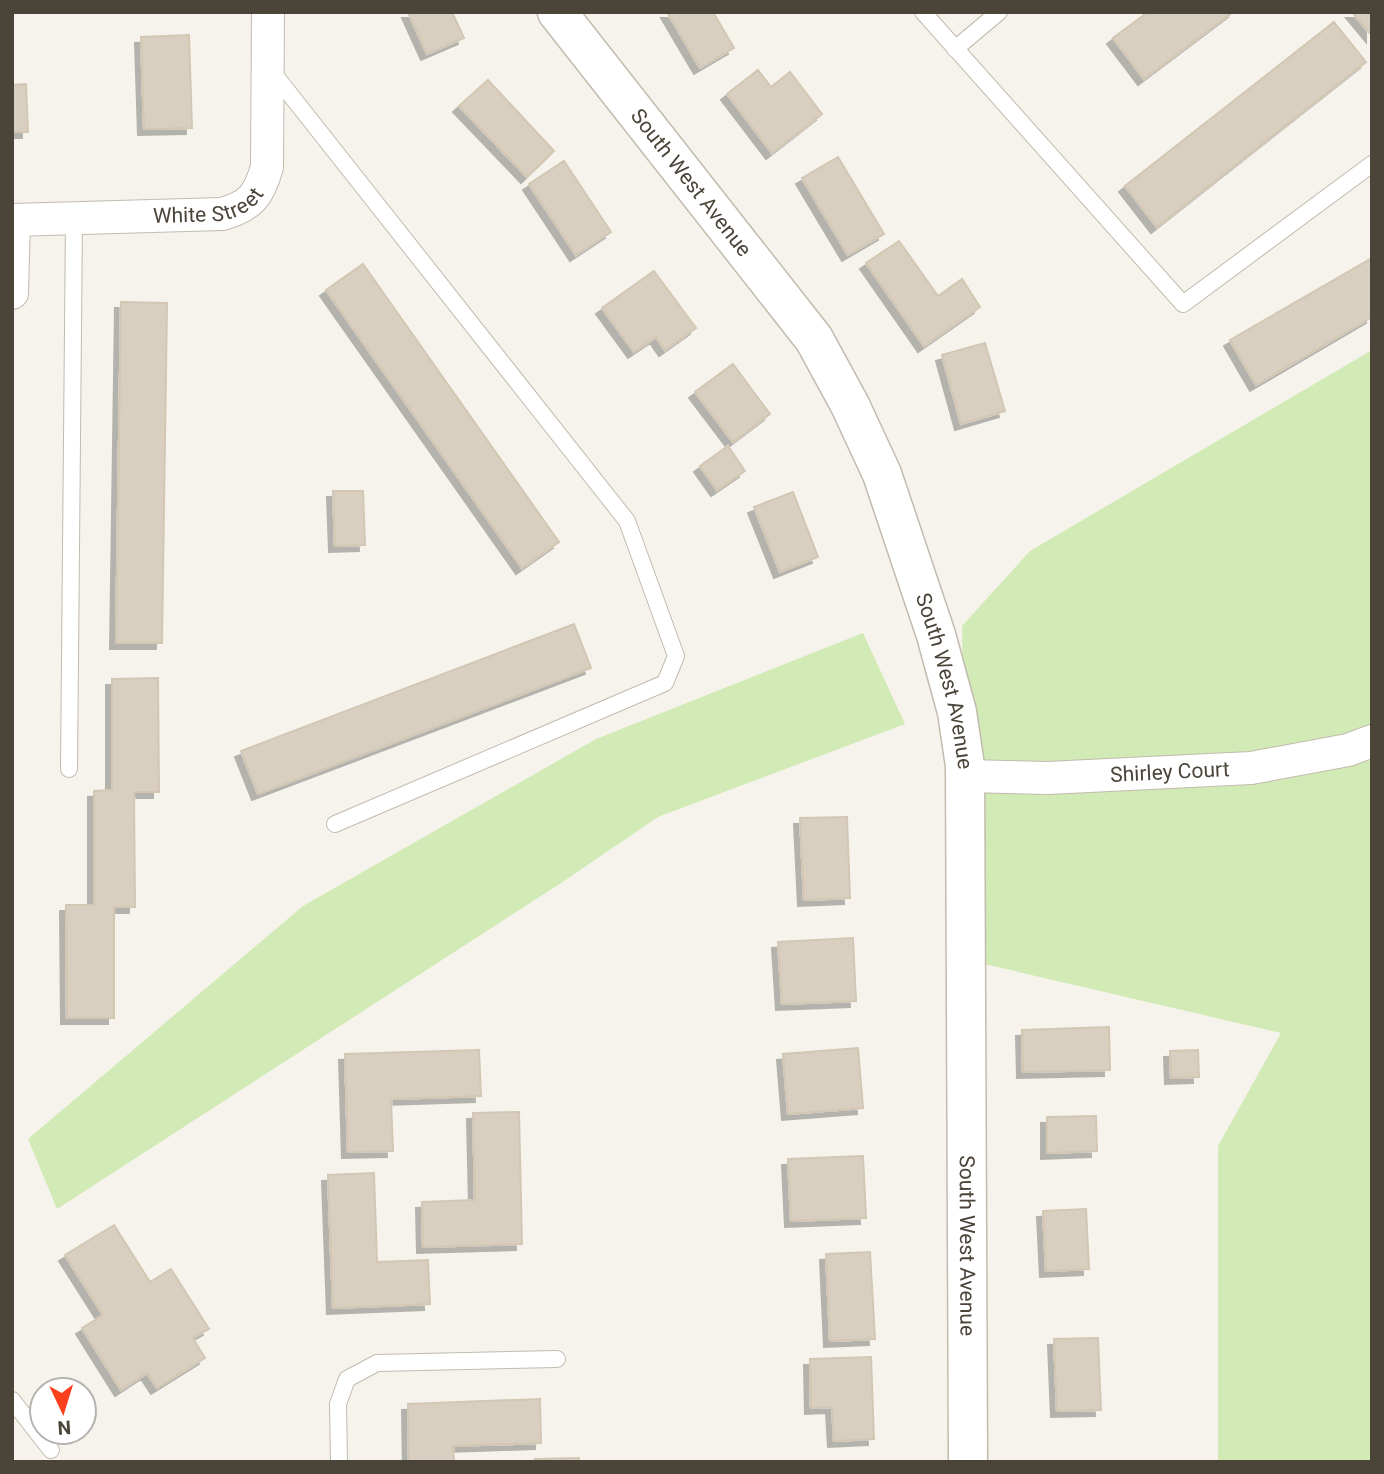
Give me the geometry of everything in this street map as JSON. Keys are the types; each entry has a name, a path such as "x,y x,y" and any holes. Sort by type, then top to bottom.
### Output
{"street":[{"name":"White Street","path":"13,220 222,214 236,210 254,199 267,167 268,12"},
{"name":"South West Avenue","path":"557,12 814,339 850,405 881,474 936,635 957,712 965,776 968,1462"},
{"path":"12,293 13,220"},
{"name":"Shirley Court","path":"965,776 1048,778 1251,768 1348,750 1372,741"}],"lane":[{"path":"923,12 1182,304 1372,164"},
{"path":"955,49 999,12"},
{"path":"269,67 627,521 676,656 665,683 335,824"},
{"path":"69,769 74,219"},
{"path":"339,1462 338,1404 347,1379 377,1363 557,1359"},
{"path":"12,1400 51,1450"}],"green space":[{"path":"1372,350 1372,1462 1218,1462 1218,1146 1281,1033 967,960 962,626 1030,551"},
{"path":"863,633 905,724 658,817 561,883 57,1209 28,1139 303,906 596,739"}],"building":[{"path":"408,12 452,12 464,38 427,54"},
{"path":"667,12 713,12 734,48 700,68"},
{"path":"1148,12 1233,12 1144,79 1113,38"},
{"path":"1352,12 1372,12 1372,36"},
{"path":"1334,22 1366,62 1157,227 1125,186"},
{"path":"189,35 192,128 144,129 141,37"},
{"path":"758,70 771,87 790,72 822,114 772,153 727,94"},
{"path":"488,80 554,151 527,177 459,106"},
{"path":"26,84 28,132 12,132 12,85"},
{"path":"838,157 884,234 848,255 802,178"},
{"path":"564,161 611,232 576,255 529,184"},
{"path":"899,241 938,296 962,279 980,307 924,346 866,263"},
{"path":"1372,258 1372,317 1256,385 1230,340"},
{"path":"363,264 559,542 522,568 326,290"},
{"path":"654,271 696,328 665,350 656,337 634,352 602,308"},
{"path":"121,302 167,303 162,643 116,643"},
{"path":"985,343 1005,411 961,424 942,355"},
{"path":"733,364 770,414 733,442 695,392"},
{"path":"728,446 745,471 717,490 700,466"},
{"path":"333,491 363,491 365,545 335,546"},
{"path":"793,492 818,557 780,572 754,507"},
{"path":"574,624 591,668 258,794 241,751"},
{"path":"158,678 159,792 134,792 135,907 114,907 114,1018 67,1018 66,905 94,905 94,791 112,790 112,679"},
{"path":"847,817 850,898 804,900 800,818"},
{"path":"853,938 856,1001 782,1004 778,942"},
{"path":"1109,1027 1110,1070 1023,1072 1022,1030"},
{"path":"858,1048 863,1108 788,1114 783,1054"},
{"path":"479,1050 481,1096 391,1099 393,1151 348,1152 345,1054"},
{"path":"1198,1050 1199,1077 1171,1078 1170,1051"},
{"path":"519,1112 522,1244 423,1247 422,1202 475,1200 473,1113"},
{"path":"1096,1116 1097,1151 1047,1153 1047,1117"},
{"path":"863,1156 866,1218 791,1221 788,1159"},
{"path":"374,1173 377,1262 428,1260 430,1304 333,1308 328,1175"},
{"path":"1086,1209 1089,1269 1046,1271 1043,1211"},
{"path":"114,1225 150,1282 171,1269 209,1329 193,1338 205,1358 157,1388 147,1373 121,1390 82,1328 103,1315 65,1255"},
{"path":"870,1252 875,1339 830,1341 826,1254"},
{"path":"1098,1338 1101,1410 1057,1411 1054,1339"},
{"path":"871,1357 874,1439 834,1441 832,1407 811,1408 810,1359"},
{"path":"540,1399 541,1443 453,1446 454,1462 409,1462 408,1404"},
{"path":"579,1458 579,1462 535,1462 535,1459"}]}
